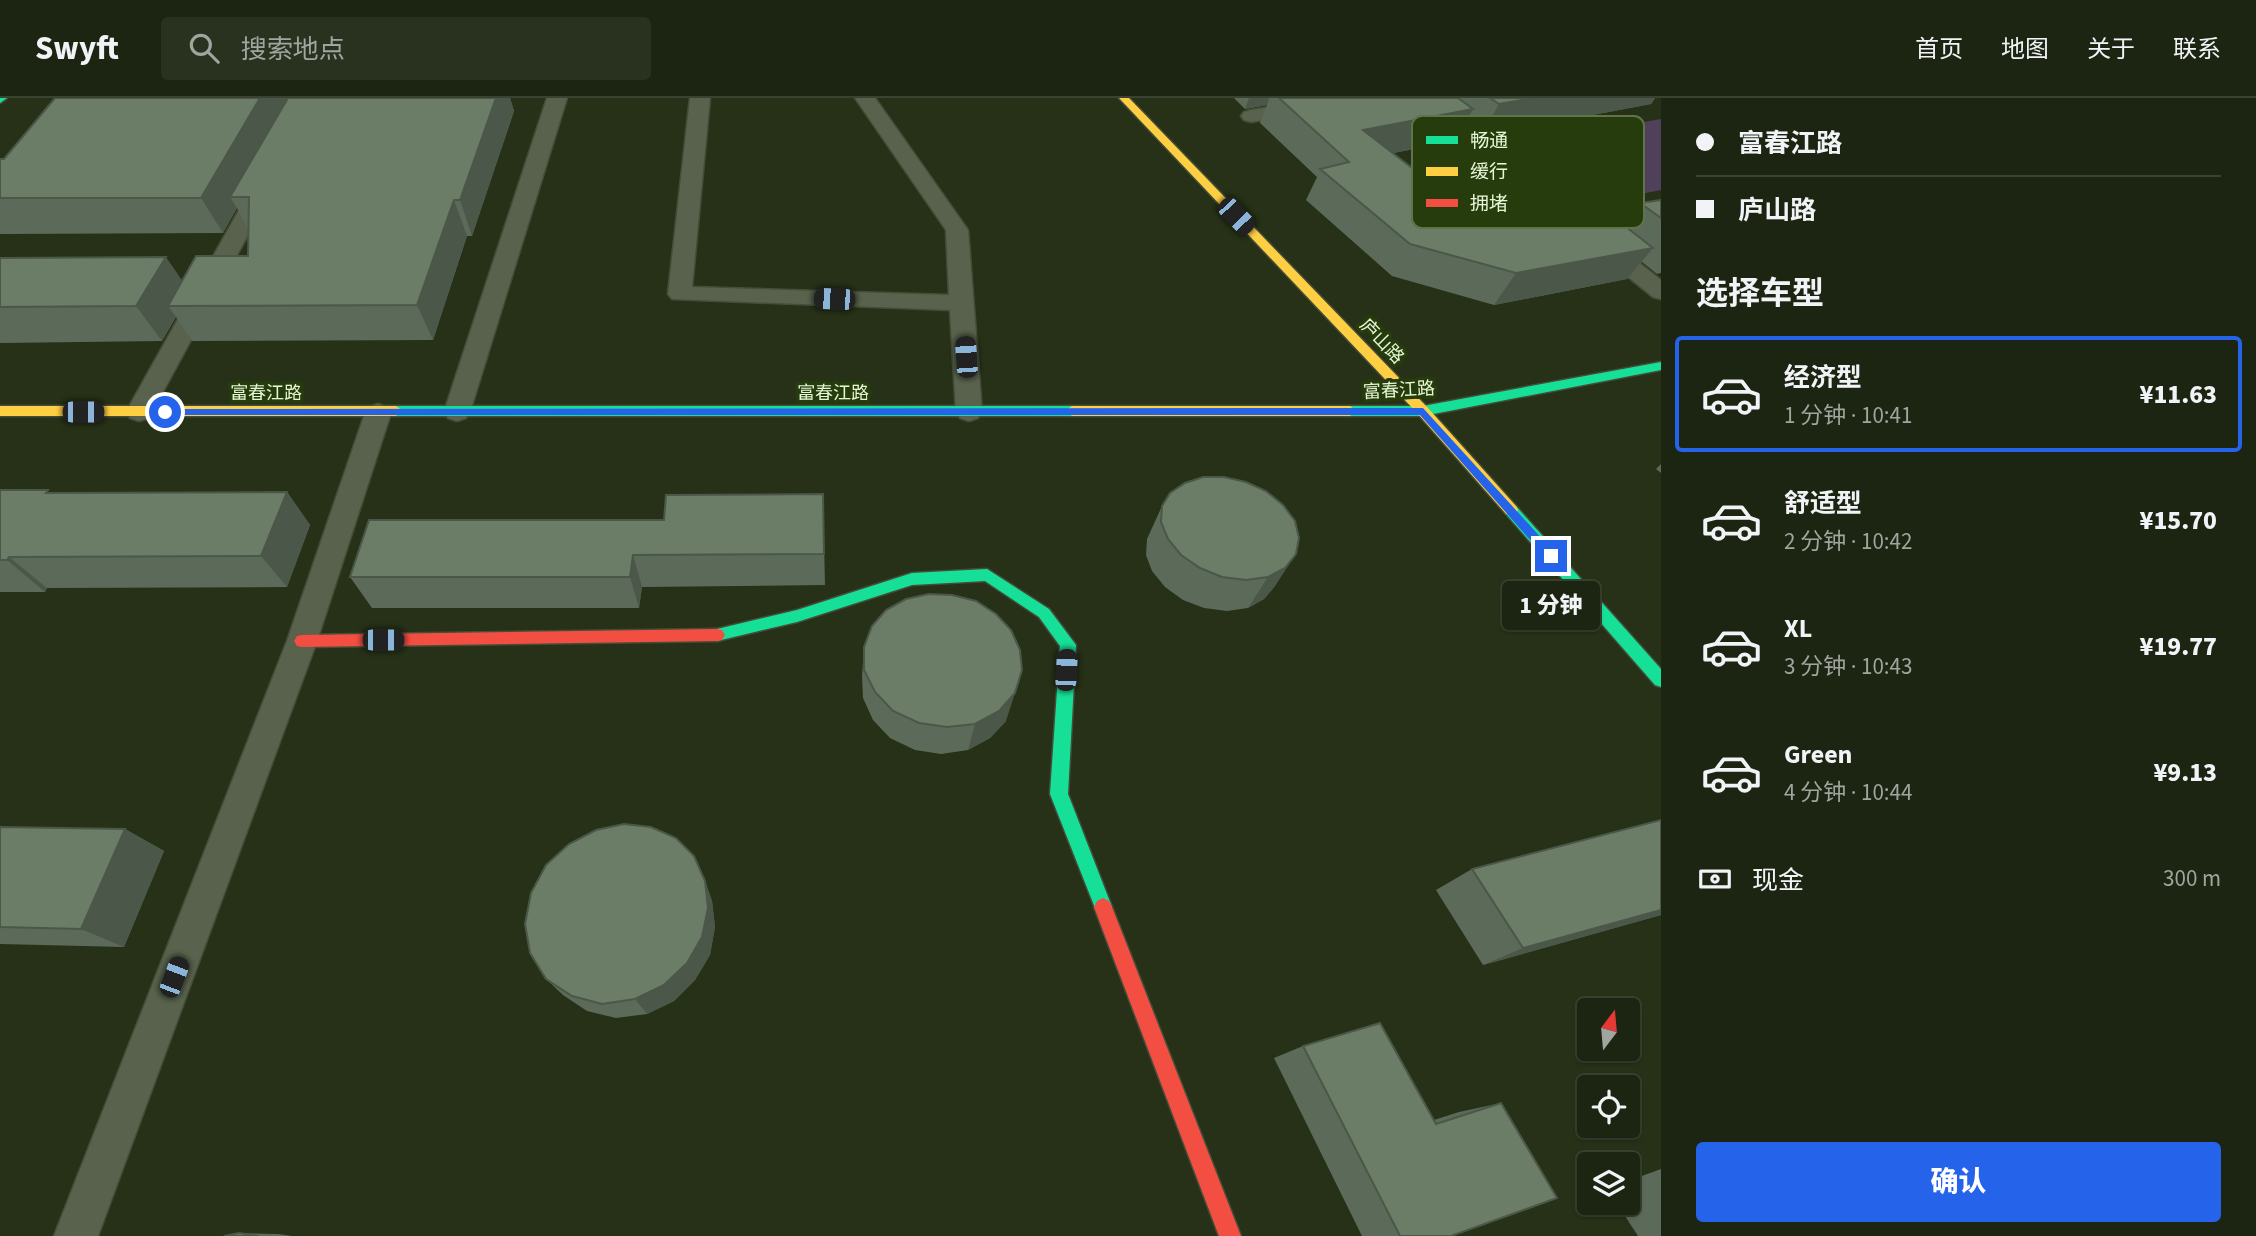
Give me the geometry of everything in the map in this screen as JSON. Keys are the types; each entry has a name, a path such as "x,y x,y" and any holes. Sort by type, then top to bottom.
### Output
{"street":[{"path":"457,412 557,98"},
{"path":"700,98 681,294 962,303"},
{"path":"864,98 957,230 969,412"},
{"name":"庐山路","path":"1124,98 1423,411 1661,680"},
{"path":"1251,116 1360,98"},
{"path":"1416,98 1439,116"},
{"path":"139,412 272,170"},
{"path":"1580,228 1661,292"},
{"name":"富春江路","path":"0,411 1423,411 1661,366"},
{"path":"76,1236 302,640 378,412"},
{"path":"302,640 709,637 797,616 912,579 987,575 1044,613 1068,645 1059,794 1230,1236"}],"shaded area":[{"path":"1661,119 1661,190 1644,193 1644,122"}],"building":[{"path":"55,98 260,98 201,198 0,198 0,159 4,159"},
{"path":"288,98 496,98 460,200 454,200 417,305 168,306 196,256 248,256 249,197 230,197"},
{"path":"1279,98 1458,98 1473,109 1436,116 1412,116 1412,121 1363,130 1412,168 1412,228 1627,228 1653,248 1516,273 1410,244 1320,169 1349,162"},
{"path":"1490,98 1534,98 1499,104"},
{"path":"1661,200 1661,218 1644,206 1644,202"},
{"path":"166,257 136,306 0,307 0,258"},
{"path":"1203,477 1224,477 1246,482 1266,491 1283,505 1295,521 1299,538 1296,554 1285,568 1268,577 1246,580 1222,577 1200,568 1181,555 1168,539 1161,522 1162,506 1170,493 1185,483"},
{"path":"0,490 48,490 46,493 287,492 261,556 9,557 7,560 0,560"},
{"path":"823,494 824,554 633,555 630,577 350,577 369,520 664,520 666,495"},
{"path":"929,594 952,595 976,601 996,614 1011,630 1020,650 1022,670 1015,693 999,711 975,724 947,727 919,723 893,711 875,692 864,670 864,647 872,626 886,610 906,599"},
{"path":"1661,820 1661,910 1523,948 1472,869"},
{"path":"624,824 651,827 676,838 694,856 705,881 708,908 702,937 687,963 664,985 635,999 602,1004 572,996 546,979 530,953 525,924 531,893 546,865 569,844 596,830"},
{"path":"0,827 125,829 81,929 0,927"},
{"path":"1380,1023 1436,1124 1501,1103 1557,1198 1451,1236 1400,1236 1303,1046"},
{"path":"239,1233 258,1236 224,1236"}],"traffic: fast":[{"path":"1350,411 1423,411 1661,366"},
{"path":"396,411 1072,411"},
{"path":"1511,510 1661,680"},
{"path":"717,635 797,616 912,579 987,575 1044,613 1068,645 1059,794 1103,907"}],"traffic: slow":[{"path":"1124,98 1423,411 1511,510"},
{"path":"0,411 396,411"},
{"path":"1072,411 1350,411"}],"traffic: jam":[{"path":"302,641 717,635"},
{"path":"1103,907 1230,1236"}],"route":[{"path":"165,412 1423,411 1551,556"}]}
